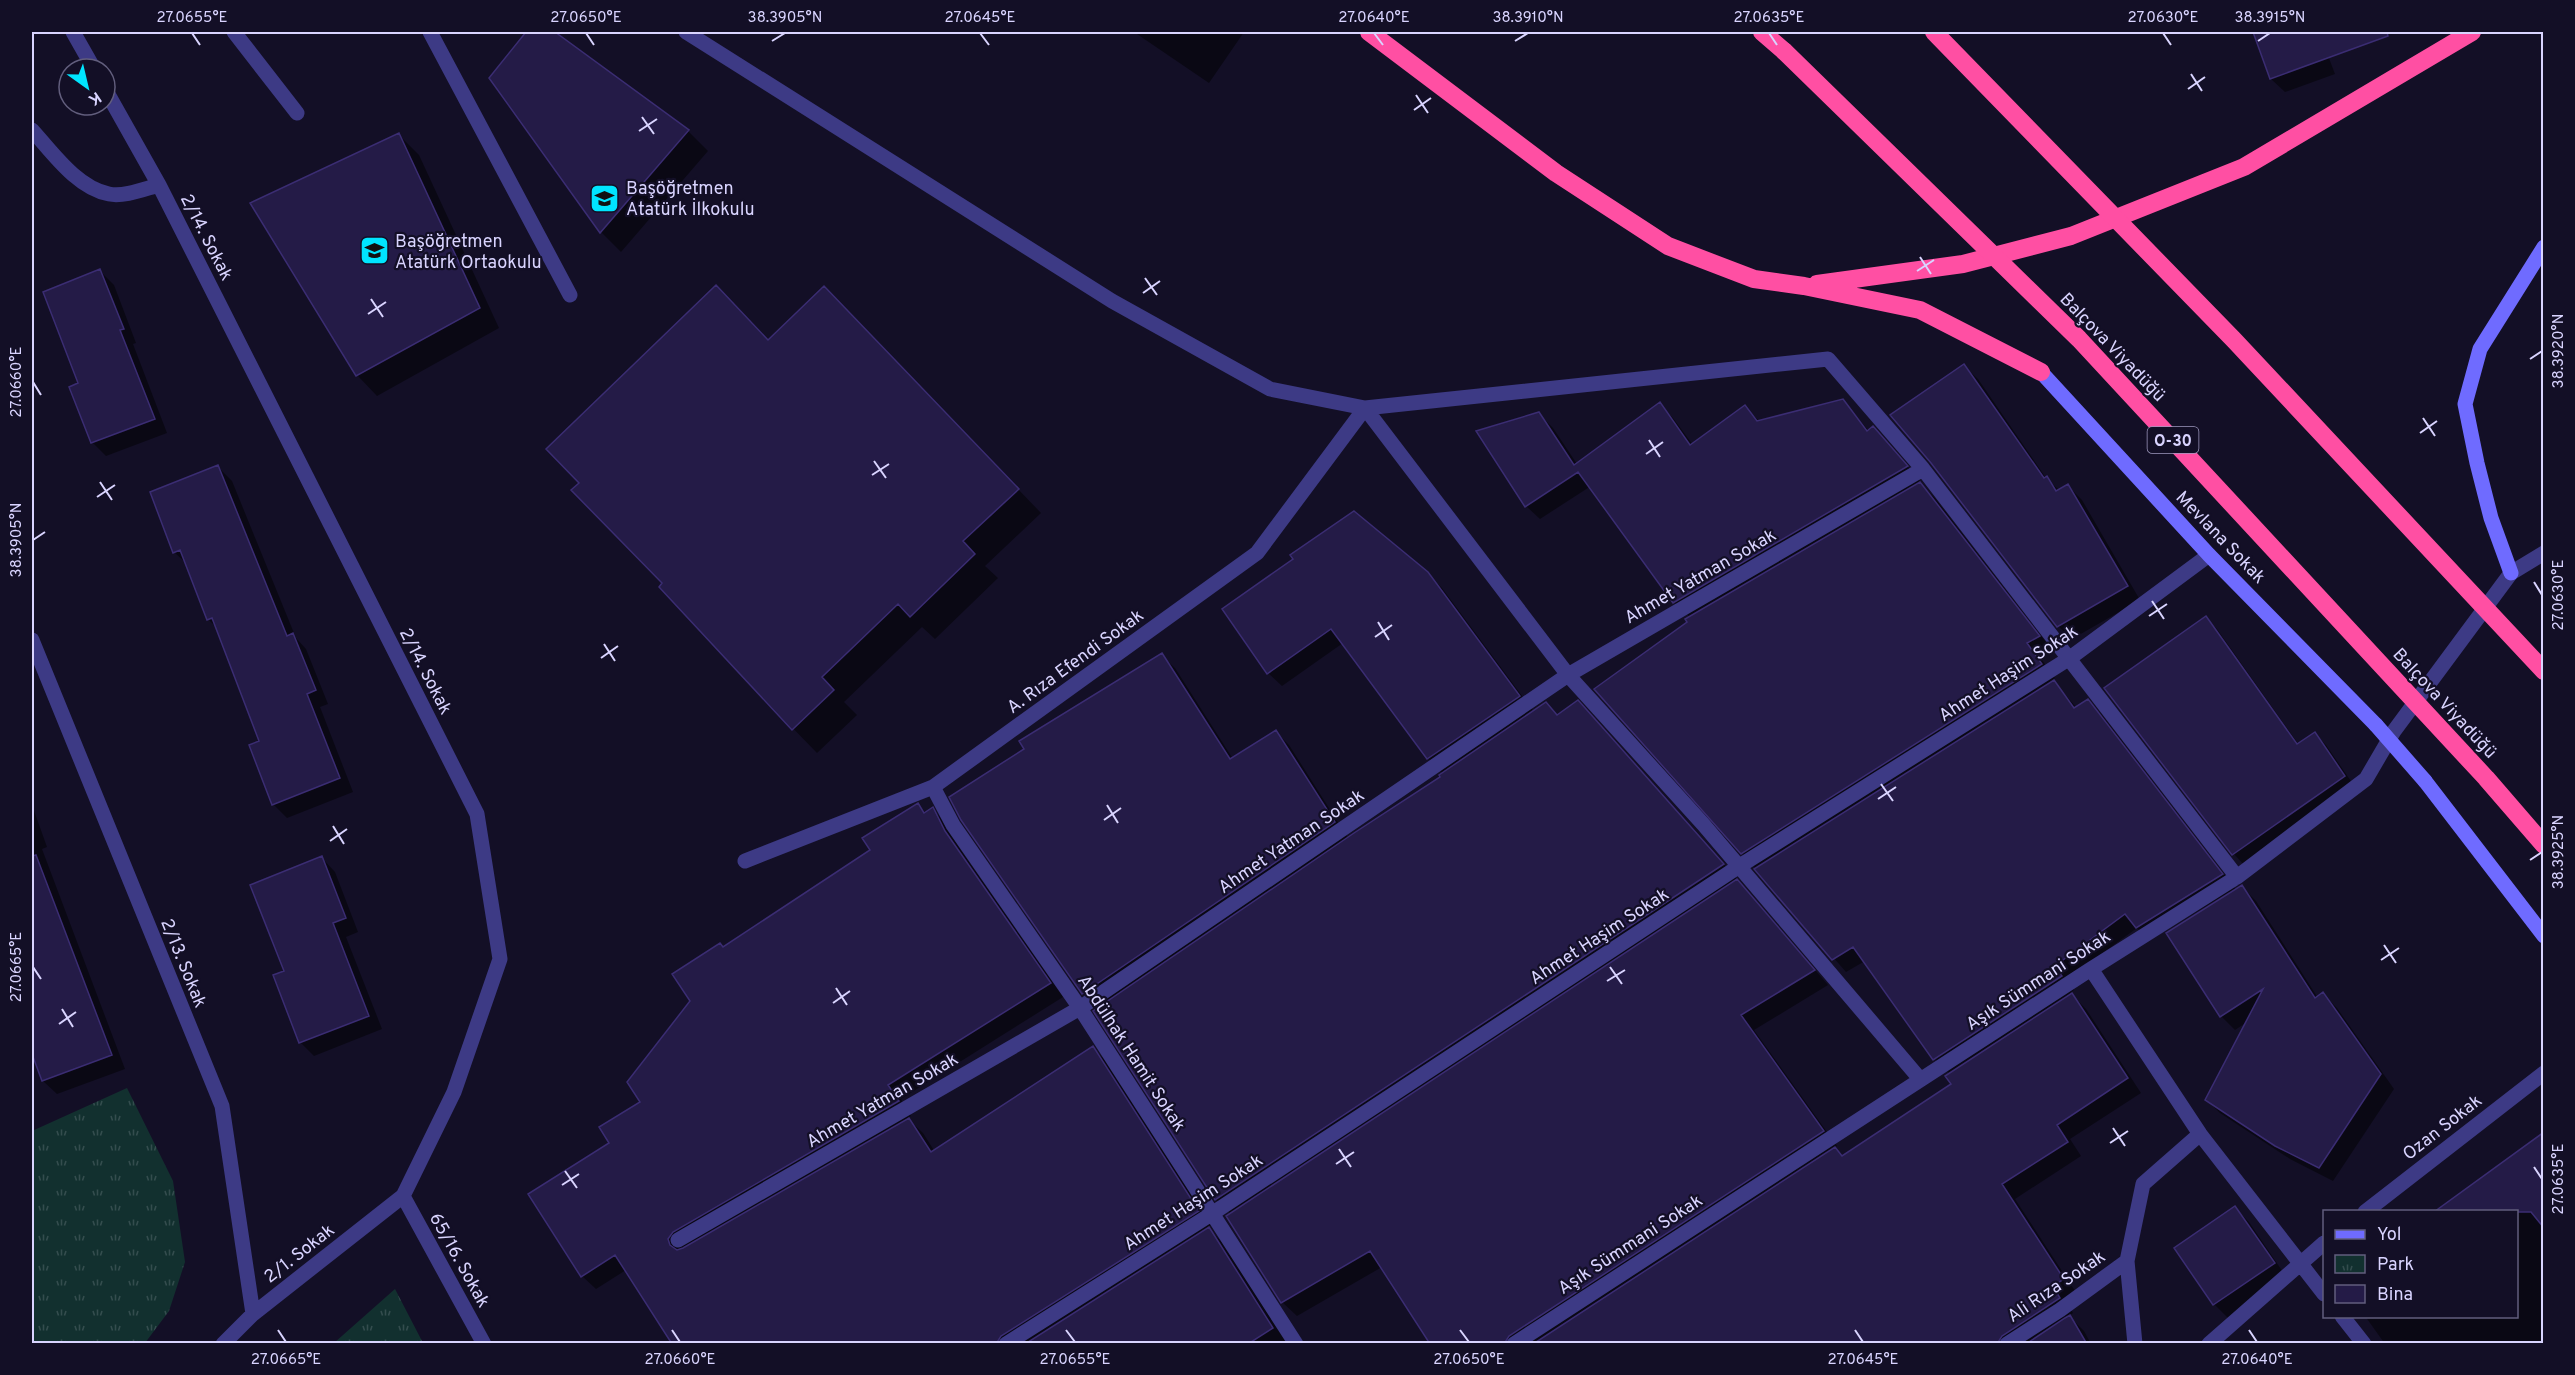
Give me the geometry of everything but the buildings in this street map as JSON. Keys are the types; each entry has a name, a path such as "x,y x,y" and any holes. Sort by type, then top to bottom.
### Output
{"highway":[{"path":"1369,32 1556,173 1668,246 1754,279 1804,286 1920,310 2041,372"},
{"name":"Balçova Viyadüğü","path":"1762,32 2079,339 2486,778 2544,845"},
{"path":"1934,32 2234,340 2544,671"},
{"path":"1804,286 1963,264 2071,236 2244,167 2472,32"}],"main road":[{"path":"2511,573 2491,518 2465,404 2480,348 2544,247"},
{"name":"Mevlana Sokak","path":"2041,372 2209,555 2376,725 2425,781 2544,936"}],"street":[{"path":"73,32 87,57"},
{"path":"234,32 297,113"},
{"path":"430,32 570,295"},
{"path":"686,32 1112,301 1270,389 1365,408 1828,359 1923,469 2237,877"},
{"name":"2/14. Sokak","path":"117,110 159,185 477,814 500,959 454,1092 403,1196"},
{"name":"2/14. Sokak","path":"32,130 81,182 109,194 135,192 159,185"},
{"path":"1365,408 1568,675 1703,824 1920,1078"},
{"name":"A. Rıza Efendi Sokak","path":"745,861 933,787 1257,553 1365,408"},
{"name":"Ahmet Yatman Sokak","path":"678,1240 1080,1008 1568,675 1923,469"},
{"path":"2511,573 2544,553"},
{"name":"Ahmet Haşim Sokak","path":"1006,1344 1213,1213 1738,867 2070,658 2209,555"},
{"name":"Aşık Sümmani Sokak","path":"1514,1344 1920,1078 2237,877 2366,779 2394,731 2511,573"},
{"name":"2/13. Sokak","path":"32,640 222,1106 253,1314"},
{"name":"Abdülhak Hamit Sokak","path":"933,787 953,825 1080,1008 1296,1344"},
{"path":"2091,969 2200,1134 2323,1291"},
{"name":"Ozan Sokak","path":"2368,1210 2544,1073"},
{"path":"2135,1344 2127,1261 2143,1184 2200,1134"},
{"name":"2/1. Sokak","path":"223,1344 253,1314 403,1196"},
{"name":"65/16. Sokak","path":"403,1196 484,1344"},
{"path":"2209,1344 2300,1262 2323,1245"},
{"name":"Ali Rıza Sokak","path":"2007,1344 2060,1310 2127,1261"},
{"path":"2343,1318 2364,1344"}],"green space":[{"path":"127,1088 173,1181 185,1262 169,1311 145,1343 32,1343 32,1131"},
{"path":"395,1289 423,1343 334,1343"}],"place":[{"name":"Başöğretmen Atatürk İlkokulu","path":"605,198"},
{"name":"Başöğretmen Atatürk Ortaokulu","path":"374,251"}]}
